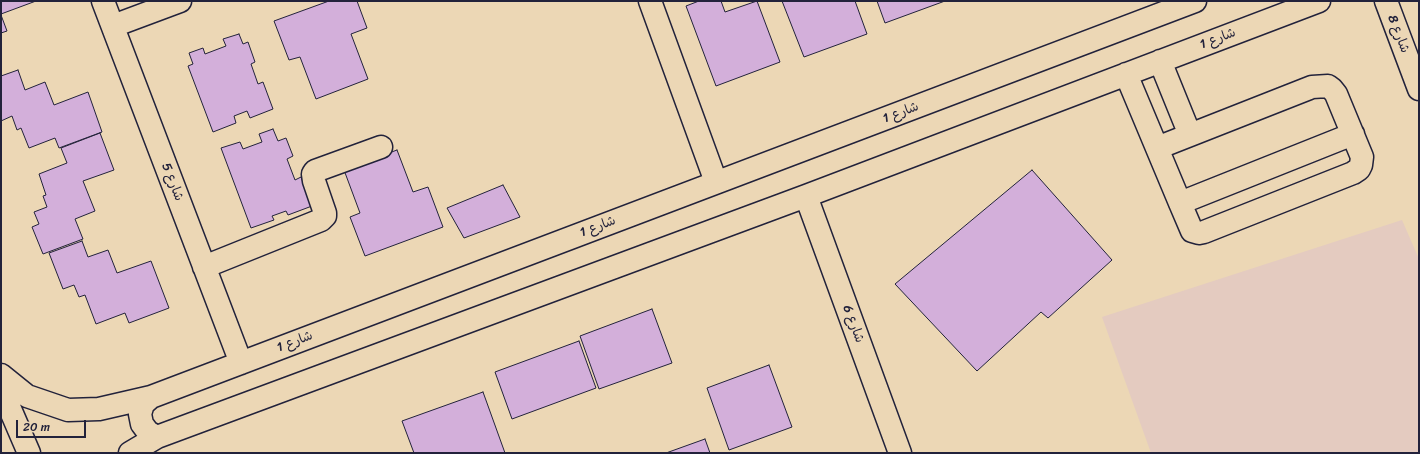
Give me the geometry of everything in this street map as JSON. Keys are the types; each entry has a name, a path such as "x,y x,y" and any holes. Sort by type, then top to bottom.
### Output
{"street":[{"name":"شارع 5","path":"103,1 241,363"},
{"path":"113,26 180,1"},
{"path":"650,1 716,182"},
{"name":"شارع 1","path":"1,374 27,396 68,410 99,409 150,397 1195,1"},
{"name":"شارع 1","path":"130,453 157,437 806,196 1319,1"},
{"name":"شارع 8","path":"1386,1 1419,89"},
{"path":"1160,61 1190,135"},
{"path":"1126,74 1180,203 1192,230 1199,233 1352,173 1359,169 1362,157 1336,94 1328,86 1312,87 1157,148"},
{"path":"1180,203 1352,134"},
{"path":"204,267 321,220 325,216 325,213 314,181 313,174 315,171 381,147"},
{"name":"شارع 6","path":"806,196 900,453"},
{"path":"1,388 29,453"},
{"path":"150,397 143,404 140,414 142,424 148,432 157,437"}],"shaded area":[{"path":"1402,220 1419,259 1419,453 1151,453 1102,317"}],"building":[{"path":"1,1 36,1 1,14"},
{"path":"329,1 357,1 367,28 351,34 368,79 316,99 300,57 289,60 274,21"},
{"path":"699,1 721,1 725,12 757,1 780,62 716,86 686,6"},
{"path":"782,1 855,1 867,34 804,57"},
{"path":"877,1 945,1 885,23"},
{"path":"1,15 7,31 1,33"},
{"path":"239,34 243,44 248,42 255,62 251,64 258,84 263,82 273,109 250,118 247,111 234,116 236,123 213,132 188,66 193,64 189,53 203,48 205,54 226,46 223,39"},
{"path":"18,70 25,90 45,82 54,105 88,92 102,132 59,148 55,138 29,148 21,128 17,130 12,116 1,121 1,76"},
{"path":"273,129 278,141 286,138 293,156 287,159 295,180 301,177 312,206 288,215 286,211 272,216 274,220 251,228 221,148 240,142 243,149 262,142 259,134"},
{"path":"100,133 114,170 83,181 95,211 75,219 83,239 43,254 32,227 39,224 34,212 47,207 43,196 46,195 39,174 67,163 61,148"},
{"path":"397,150 413,192 428,187 443,227 365,256 350,217 360,213 344,170"},
{"path":"1032,170 1112,260 1048,318 1041,312 977,371 895,284"},
{"path":"503,185 520,217 464,238 447,208"},
{"path":"82,241 88,257 108,250 117,273 151,261 169,308 129,323 125,313 96,324 85,295 79,297 74,285 63,289 49,253"},
{"path":"652,309 672,363 599,389 580,336"},
{"path":"579,341 596,388 512,419 495,372"},
{"path":"769,365 792,427 729,450 707,388"},
{"path":"483,392 505,453 414,453 402,421"},
{"path":"705,439 710,453 666,453"}]}
